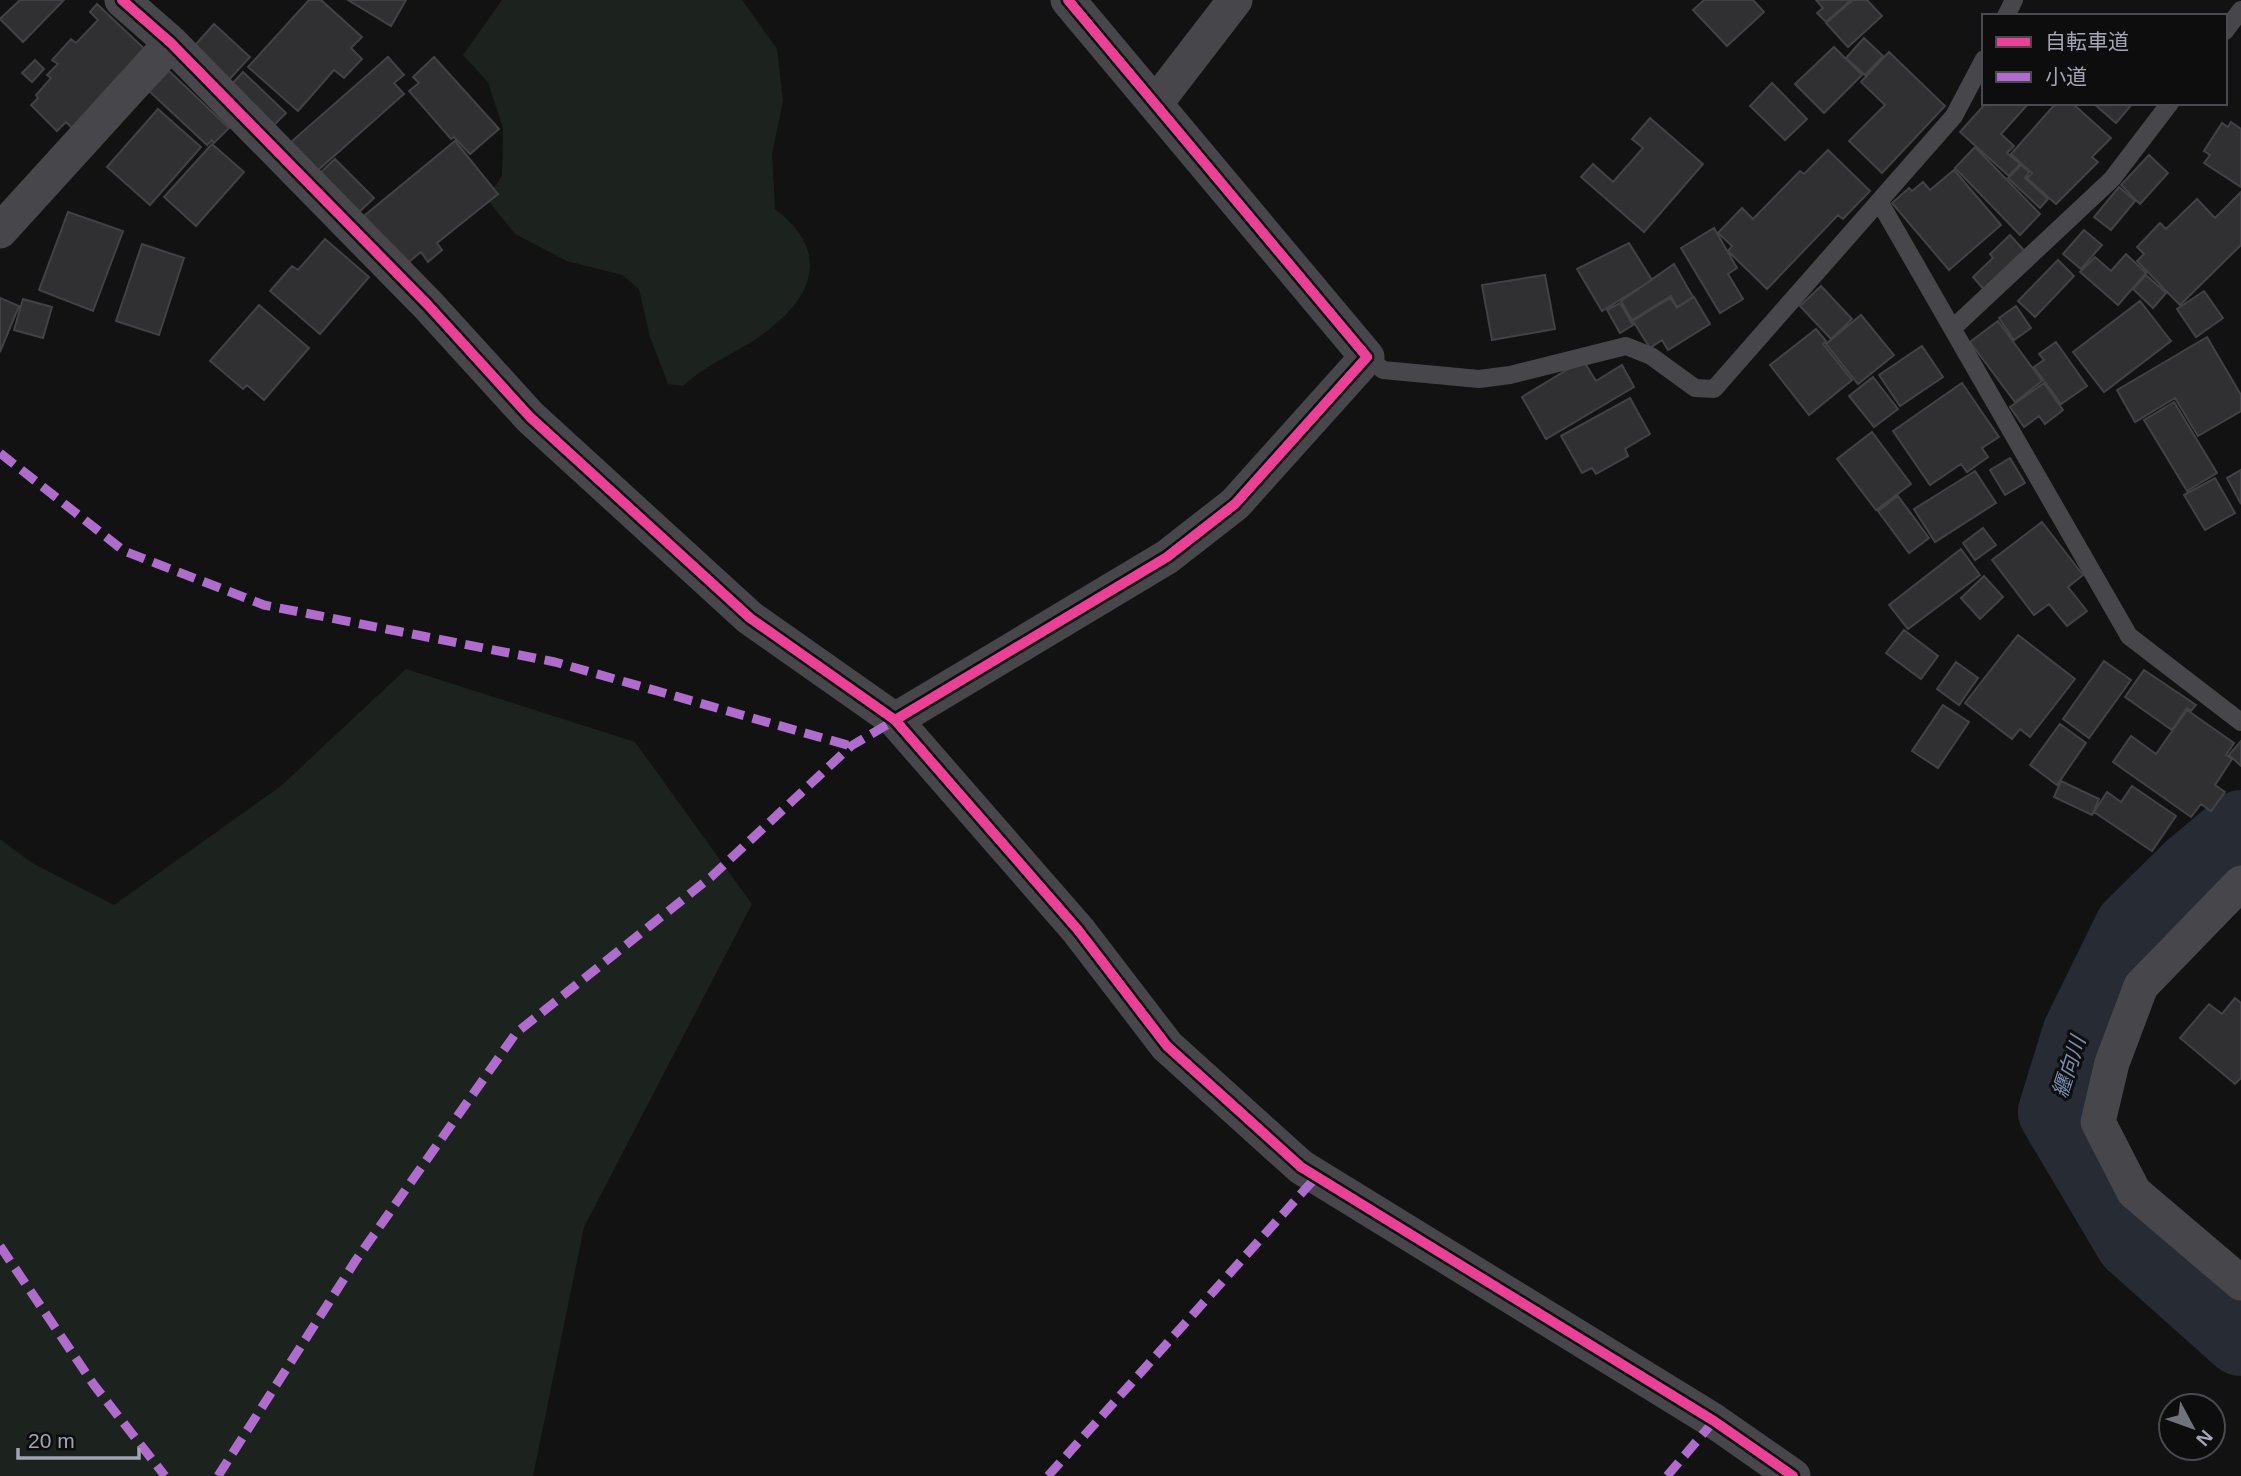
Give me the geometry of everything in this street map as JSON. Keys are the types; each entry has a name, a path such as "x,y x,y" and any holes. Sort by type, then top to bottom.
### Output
{"street":[{"path":"122,0 171,43 428,305 530,417 750,618 895,720 1078,930 1167,1046 1301,1167 1714,1421 1793,1476"},
{"path":"895,720 1167,556 1235,504 1367,357 1068,0"},
{"path":"1156,104 1235,0"},
{"path":"0,230 171,43"},
{"path":"2241,883 2141,986 2112,1063 2098,1122 2134,1192 2241,1283"}],"lane":[{"path":"2227,28 2241,10"},
{"path":"1367,357 1383,370 1479,379 1510,375 1626,346 1651,356 1695,388 1714,388 1954,116 1982,63"},
{"path":"1953,328 2112,179 2168,105"},
{"path":"1879,201 2129,636 2241,722"}],"shaded area":[{"path":"502,0 742,0 777,49 783,101 772,154 775,209 791,223 802,238 810,268 807,283 788,313 772,327 704,369 683,386 668,384 650,337 639,289 622,275 567,261 515,234 487,199 502,176 503,128 488,82 463,55"},
{"path":"406,669 635,742 752,904 584,1227 533,1476 0,1476 0,839 32,863 114,905 281,786"}],"building":[{"path":"20,0 64,0 23,42 0,19"},
{"path":"309,0 321,0 362,37 351,48 362,59 344,78 334,70 298,111 248,67"},
{"path":"348,0 406,0 391,26"},
{"path":"1704,0 1753,0 1764,12 1727,46 1693,10"},
{"path":"1816,0 1851,0 1826,22 1817,13 1823,8"},
{"path":"1853,0 1867,0 1882,16 1848,47 1826,23"},
{"path":"97,4 152,56 75,131 66,122 57,131 31,105 51,78 47,75 58,64 52,60 71,39 76,43 98,20 90,12"},
{"path":"214,24 250,57 225,84 189,52"},
{"path":"1864,38 1883,56 1865,75 1846,58"},
{"path":"1834,47 1862,75 1824,113 1795,84"},
{"path":"1889,52 1945,106 1882,173 1849,141 1885,105 1861,82"},
{"path":"388,57 404,75 394,83 404,94 317,171 291,142"},
{"path":"434,57 499,129 470,154 454,137 451,139 409,91 419,83 413,77"},
{"path":"35,60 44,69 32,82 22,73"},
{"path":"169,71 229,128 214,143 212,140 207,145 149,91"},
{"path":"243,72 286,113 272,127 230,86"},
{"path":"1772,83 1807,119 1785,140 1750,106"},
{"path":"1984,105 2027,105 2001,134 2014,146 2007,153 2020,164 2009,176 1960,132"},
{"path":"2054,105 2074,105 2111,138 2092,157 2098,162 2056,204 2027,178 2032,173 2011,154"},
{"path":"2095,105 2131,105 2116,123"},
{"path":"158,109 201,147 150,205 107,167"},
{"path":"1650,118 1703,164 1644,232 1581,177 1593,164 1613,182 1643,148 1632,139"},
{"path":"2231,122 2241,129 2241,187 2204,163 2210,155 2204,151 2222,123 2228,127"},
{"path":"455,141 498,194 437,243 442,250 428,262 421,252 405,265 364,216"},
{"path":"212,144 244,172 196,226 164,197"},
{"path":"1975,147 2040,214 2020,235 1955,168"},
{"path":"1828,150 1870,191 1843,219 1838,215 1767,289 1728,251 1732,246 1718,233 1742,208 1753,219 1800,171 1804,174"},
{"path":"2149,155 2168,173 2140,204 2121,185"},
{"path":"335,159 374,198 359,212 320,173"},
{"path":"2021,165 2029,172 2025,178 2048,199 2040,208 2008,178"},
{"path":"1954,170 2001,225 1949,270 1892,203 1909,188 1912,191 1923,182 1930,190"},
{"path":"2119,187 2135,201 2111,230 2094,217"},
{"path":"2241,192 2241,245 2180,305 2137,261 2144,254 2137,247 2160,223 2166,229 2197,199 2215,218"},
{"path":"68,212 123,231 93,311 39,290"},
{"path":"1714,228 1737,268 1728,274 1743,299 1720,313 1681,248"},
{"path":"2084,230 2102,245 2081,269 2063,254"},
{"path":"2010,235 2028,255 1986,292 1973,277 1993,258 1990,254"},
{"path":"325,239 369,277 320,334 270,291 292,266 298,270"},
{"path":"1629,243 1652,280 1602,311 1577,269"},
{"path":"142,244 184,258 159,335 116,321"},
{"path":"2126,254 2146,273 2118,305 2080,272 2095,257 2111,271"},
{"path":"2058,260 2074,276 2035,317 2018,301"},
{"path":"1674,264 1693,297 1677,307 1671,296 1632,320 1621,301"},
{"path":"1545,275 1555,329 1492,340 1482,285"},
{"path":"2146,275 2166,293 2153,308 2133,289"},
{"path":"1821,286 1852,319 1831,339 1800,306"},
{"path":"2204,291 2223,318 2196,337 2177,309"},
{"path":"1694,297 1710,324 1668,350 1662,340 1650,348 1633,321 1670,298 1677,308"},
{"path":"0,298 19,306 0,352"},
{"path":"23,299 52,307 43,338 14,330"},
{"path":"2140,301 2171,341 2104,392 2073,352"},
{"path":"1620,303 1633,325 1620,333 1607,310"},
{"path":"259,305 309,348 264,400 247,385 243,389 210,361"},
{"path":"2016,306 2031,328 2014,340 1999,318"},
{"path":"1861,315 1894,355 1858,384 1826,344"},
{"path":"1998,321 2042,381 2015,402 1970,342"},
{"path":"1816,329 1826,341 1823,344 1852,380 1809,415 1770,365"},
{"path":"2207,337 2241,395 2241,411 2198,436 2175,398 2135,422 2117,390"},
{"path":"2056,342 2087,386 2061,404 2034,367 2044,360 2039,354"},
{"path":"1922,346 1943,377 1900,406 1879,375"},
{"path":"1583,360 1596,381 1622,365 1634,387 1546,439 1522,397"},
{"path":"1873,377 1898,409 1874,427 1849,396"},
{"path":"1962,383 1999,437 1982,448 1988,457 1967,472 1961,464 1930,485 1893,431"},
{"path":"2044,383 2063,410 2045,424 2039,416 2024,427 2010,407"},
{"path":"1630,398 1650,434 1625,449 1628,456 1596,474 1592,468 1582,473 1561,436"},
{"path":"2174,402 2217,473 2187,491 2144,420"},
{"path":"1872,432 1911,484 1876,510 1837,459"},
{"path":"2010,458 2025,483 2005,495 1990,470"},
{"path":"2241,470 2241,504 2227,478"},
{"path":"1975,471 1996,503 1935,542 1914,509"},
{"path":"2215,478 2235,513 2205,530 2184,495"},
{"path":"1898,496 1929,538 1909,553 1878,511"},
{"path":"2042,522 2083,575 2068,587 2087,611 2067,626 2049,604 2034,615 1992,560"},
{"path":"1983,528 1996,545 1975,560 1963,543"},
{"path":"1961,549 1980,575 1908,629 1889,605"},
{"path":"1984,576 2003,597 1980,619 1961,598"},
{"path":"1904,630 1938,656 1921,679 1886,653"},
{"path":"2018,635 2075,679 2030,737 2020,729 2012,739 1965,703"},
{"path":"2104,661 2131,680 2089,738 2063,719"},
{"path":"1956,662 1978,678 1959,705 1937,689"},
{"path":"2144,670 2196,705 2191,711 2187,708 2172,730 2125,697"},
{"path":"1943,705 1969,722 1938,768 1912,751"},
{"path":"2187,710 2234,743 2226,755 2232,759 2215,785 2225,792 2211,811 2201,804 2191,817 2113,762 2131,736 2156,754"},
{"path":"2060,724 2086,743 2057,785 2030,765"},
{"path":"2241,741 2241,766 2229,755"},
{"path":"2061,781 2099,799 2092,815 2054,797"},
{"path":"2132,786 2176,816 2152,851 2094,812 2107,792 2121,802"},
{"path":"2235,998 2241,1003 2241,1078 2235,1084 2180,1038 2209,1004 2222,1014"}],"waterway":[{"name":"纒向川","path":"2241,827 2192,868 2131,928 2079,1034 2055,1112 2132,1242 2241,1339"}],"marked path":[{"path":"0,453 124,551 264,605 555,662 851,746"},
{"path":"218,1476 356,1260 516,1033 711,877 851,746 895,720"},
{"path":"1048,1476 1317,1176"},
{"path":"0,1246 94,1385 165,1476"},
{"path":"1667,1476 1714,1421"}],"cycle path":[{"path":"122,0 171,43 428,305 530,417 750,618 895,720 1078,930 1167,1046 1301,1167 1714,1421 1793,1476"},
{"path":"895,720 1167,557 1235,504 1367,357 1068,0"}]}
